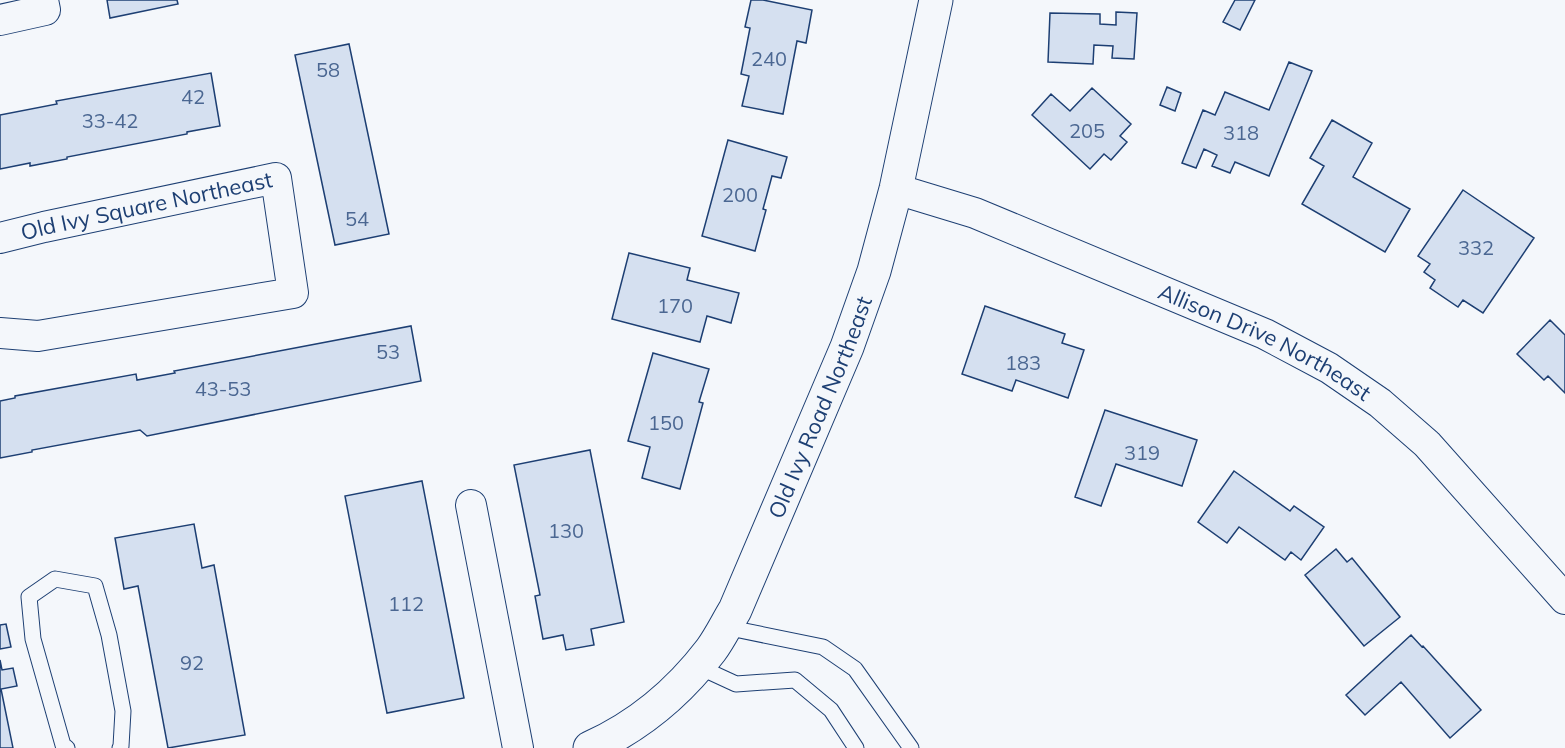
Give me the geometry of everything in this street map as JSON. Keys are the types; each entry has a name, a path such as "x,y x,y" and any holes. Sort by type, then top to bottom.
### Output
{"street":[{"path":"0,20 45,10 43,0"},
{"name":"Old Ivy Road Northeast","path":"590,748 612,738 652,711 684,682 712,648 735,610 847,347 874,271 896,189 936,0"},
{"name":"Old Ivy Square Northeast","path":"0,238 276,178 293,294 38,336 0,333"},
{"name":"Allison Drive Northeast","path":"896,189 975,213 1265,334 1329,368 1380,403 1427,444 1565,599"},
{"path":"471,505 518,748"}],"lane":[{"path":"67,748 63,745 33,639 29,597 55,579 95,586 109,635 123,711 120,748"},
{"path":"724,627 823,647 855,669 911,748"},
{"path":"697,666 736,684 795,680 831,710 856,748"}],"building":[{"path":"107,0 177,0 178,4 110,18"},
{"path":"751,0 763,0 812,10 806,43 797,41 783,114 742,106 749,76 741,74 750,28 745,27"},
{"path":"1235,0 1255,0 1240,30 1223,22"},
{"path":"1116,12 1137,13 1134,59 1112,58 1113,46 1094,45 1093,64 1048,62 1050,13 1100,14 1100,24 1116,25"},
{"path":"349,44 389,234 335,245 295,55"},
{"path":"1289,62 1312,71 1269,176 1235,162 1230,173 1212,166 1217,155 1204,149 1196,168 1182,163 1203,110 1215,115 1225,92 1269,110"},
{"path":"211,73 220,126 67,157 67,159 0,169 0,115 57,104 56,101"},
{"path":"1167,87 1181,93 1175,111 1160,105"},
{"path":"1092,88 1131,124 1120,136 1127,142 1111,160 1104,154 1090,169 1032,115 1051,94 1070,111"},
{"path":"1332,120 1372,143 1353,177 1410,209 1385,252 1302,204 1324,166 1310,158"},
{"path":"728,140 787,157 781,178 772,176 755,251 702,236"},
{"path":"1463,190 1534,238 1483,313 1463,300 1458,307 1430,288 1435,280 1424,272 1430,264 1418,256"},
{"path":"629,253 690,268 687,280 739,293 731,323 707,316 700,342 612,319"},
{"path":"985,306 1065,334 1062,343 1084,350 1068,398 1016,380 1012,391 962,374"},
{"path":"1550,320 1565,335 1565,393 1548,376 1544,380 1517,354"},
{"path":"411,326 421,381 147,436 140,430 0,458 0,401 15,398 15,396 136,374 137,380"},
{"path":"653,353 709,369 699,402 703,403 680,489 642,478 650,447 628,441"},
{"path":"1105,410 1197,440 1182,486 1116,464 1101,506 1075,497"},
{"path":"590,450 624,622 591,629 594,645 566,650 563,635 543,639 535,596 540,595 514,465"},
{"path":"1234,471 1290,511 1294,506 1324,527 1301,560 1291,552 1285,560 1239,527 1227,543 1198,522"},
{"path":"422,481 464,698 387,713 345,496"},
{"path":"194,524 202,568 214,565 245,735 168,748 138,586 124,589 115,538"},
{"path":"1336,549 1347,562 1352,558 1400,617 1364,646 1305,575"},
{"path":"6,624 11,647 0,649 0,625"},
{"path":"1411,635 1481,710 1450,738 1401,682 1365,715 1346,695"},
{"path":"0,660 2,670 13,668 17,686 1,689 13,748 0,748"}]}
